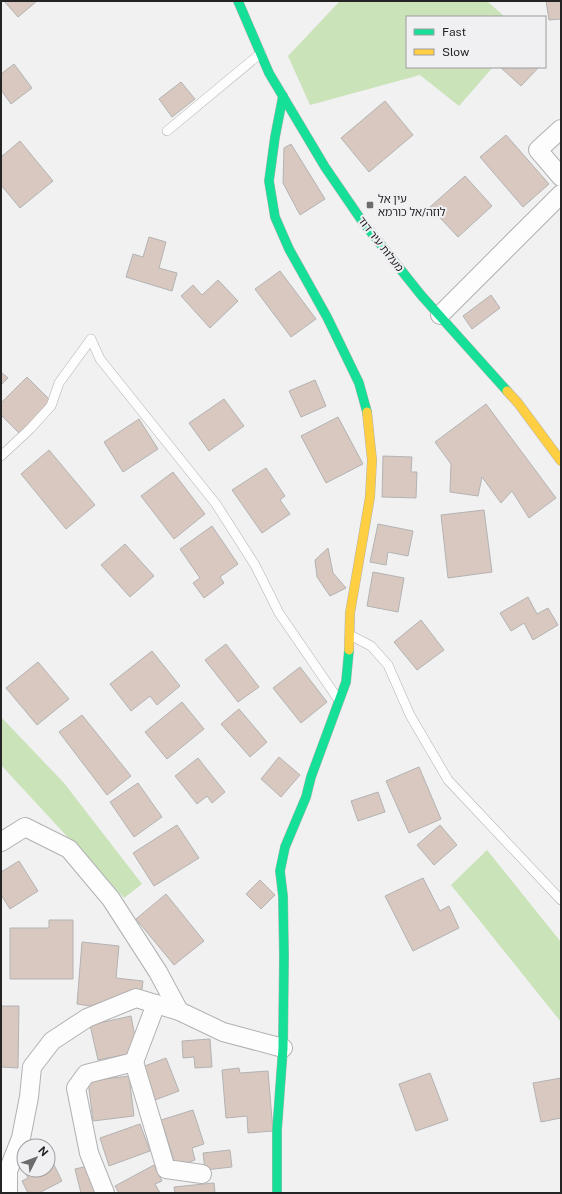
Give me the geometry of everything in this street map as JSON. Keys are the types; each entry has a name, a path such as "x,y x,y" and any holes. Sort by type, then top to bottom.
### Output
{"street":[{"name":"מעלות עיר דוד","path":"238,1 269,73 326,167 362,221 421,295 518,403 561,461"},
{"path":"277,1193 277,1130 282,1048 284,957 280,871 285,847 306,797 311,776 346,682 349,654 350,613 370,497 372,460 368,414 359,383 327,318 289,249 275,217 269,180 283,96"},
{"path":"561,129 538,150 561,178"},
{"path":"440,315 561,194"},
{"path":"1,842 25,827 69,849 111,899 158,972 179,1011"},
{"path":"8,1193 8,1170 21,1138 29,1097 32,1067 52,1041 87,1018 136,998 179,1011 223,1032 282,1048"},
{"path":"156,1004 134,1062 166,1170 202,1174"},
{"path":"105,1193 89,1153 76,1088 86,1074 134,1062"}],"lane":[{"path":"167,131 260,53"},
{"path":"1,456 30,429 51,406 59,383 91,339 100,359 216,504 255,565 279,613 339,701"},
{"path":"350,635 371,646 388,665 410,715 448,780 561,900"}],"green space":[{"path":"340,1 487,1 504,16 406,16 406,68 492,68 459,106 420,75 310,105 288,56"},
{"path":"1,717 64,783 142,884 124,898 1,765"},
{"path":"487,850 561,942 561,1022 451,885"}],"building":[{"path":"4,1 37,1 18,17"},
{"path":"546,1 561,1 561,19 549,20"},
{"path":"14,64 32,88 11,104 1,90 1,74"},
{"path":"501,68 538,68 521,86"},
{"path":"181,82 195,99 172,117 159,99"},
{"path":"385,101 413,135 369,172 341,138"},
{"path":"506,135 549,184 523,207 480,157"},
{"path":"20,141 53,181 20,208 1,185 1,157"},
{"path":"291,144 325,199 300,215 283,183 284,148"},
{"path":"465,176 492,206 458,237 430,207"},
{"path":"149,237 166,242 159,268 177,273 172,291 126,277 133,254 143,257"},
{"path":"280,271 316,319 291,337 255,289"},
{"path":"218,280 238,301 210,328 181,296 193,285 202,295"},
{"path":"491,295 500,308 472,329 463,316"},
{"path":"1,372 8,378 1,385"},
{"path":"27,377 52,402 20,434 1,415 1,403"},
{"path":"315,380 326,406 301,417 289,391"},
{"path":"224,399 244,426 209,451 189,423"},
{"path":"486,404 556,498 529,518 512,491 501,503 482,477 478,496 450,492 451,464 435,442"},
{"path":"338,417 363,464 326,483 301,436"},
{"path":"139,419 158,449 123,472 104,442"},
{"path":"49,450 95,505 66,529 21,474"},
{"path":"383,456 412,457 411,472 417,472 416,498 382,497"},
{"path":"266,468 285,496 280,500 290,514 262,533 232,490"},
{"path":"173,472 205,514 174,539 141,496"},
{"path":"484,510 492,572 448,578 441,515"},
{"path":"378,524 413,531 408,556 388,552 386,565 370,562"},
{"path":"212,526 238,564 220,577 224,583 204,598 193,583 200,578 180,549"},
{"path":"125,544 154,576 130,597 101,565"},
{"path":"328,548 333,573 346,588 330,596 317,577 315,560"},
{"path":"373,572 404,578 398,612 367,606"},
{"path":"528,597 537,614 548,608 558,625 533,640 524,623 511,631 500,613"},
{"path":"421,620 444,650 417,670 394,642"},
{"path":"226,644 259,687 238,702 205,660"},
{"path":"152,651 180,686 157,705 150,696 131,711 110,684"},
{"path":"38,662 69,699 37,725 6,688"},
{"path":"300,667 327,702 301,723 273,688"},
{"path":"182,702 204,729 167,759 145,732"},
{"path":"239,709 267,742 250,757 221,724"},
{"path":"82,715 131,776 107,795 59,732"},
{"path":"279,757 300,775 281,797 261,779"},
{"path":"198,758 225,792 212,803 207,796 197,804 175,776"},
{"path":"419,767 441,819 409,833 386,781"},
{"path":"138,783 162,817 134,837 110,802"},
{"path":"378,792 385,812 358,821 351,801"},
{"path":"177,825 199,858 154,886 133,853"},
{"path":"440,825 457,845 434,865 417,845"},
{"path":"19,861 38,891 10,909 1,895 1,872"},
{"path":"423,878 440,911 449,906 459,928 413,951 385,896"},
{"path":"260,880 275,895 261,909 246,894"},
{"path":"166,894 204,941 174,965 136,919"},
{"path":"49,920 73,920 73,979 10,979 10,928 49,928"},
{"path":"82,942 119,946 116,978 143,981 142,989 90,1006 77,1004"},
{"path":"1,1006 19,1006 18,1068 1,1067"},
{"path":"131,1016 138,1052 98,1060 90,1025"},
{"path":"210,1039 212,1067 195,1068 194,1057 183,1058 182,1041"},
{"path":"166,1058 179,1091 155,1100 142,1067"},
{"path":"239,1068 240,1073 268,1071 273,1131 248,1133 247,1116 226,1118 222,1070"},
{"path":"430,1073 448,1120 416,1131 399,1084"},
{"path":"129,1076 134,1116 93,1121 88,1081"},
{"path":"561,1078 561,1118 541,1122 533,1083"},
{"path":"193,1110 204,1144 192,1148 195,1160 176,1167 161,1120"},
{"path":"140,1124 150,1151 109,1166 100,1138"},
{"path":"230,1150 232,1167 205,1170 203,1153"},
{"path":"92,1165 99,1193 81,1193 75,1169"},
{"path":"154,1165 162,1181 155,1184 160,1193 119,1193 115,1186"},
{"path":"56,1169 62,1181 39,1193 28,1193 22,1181 28,1178 56,1178"},
{"path":"214,1183 215,1193 175,1193 174,1187"}],"traffic: fast":[{"path":"238,1 269,73 325,167 362,221 421,295 507,391"},
{"path":"283,96 275,137 269,181 275,217 289,249 327,317 359,383 367,412"},
{"path":"277,1193 277,1130 283,1048 284,957 283,896 280,871 285,847 306,797 311,777 346,682 349,650"}],"traffic: slow":[{"path":"507,391 518,403 561,461"},
{"path":"349,650 350,613 370,497 372,460 367,412"}],"place":[{"name":"עין אל לוזה/אל כורמא","path":"370,205"}]}
